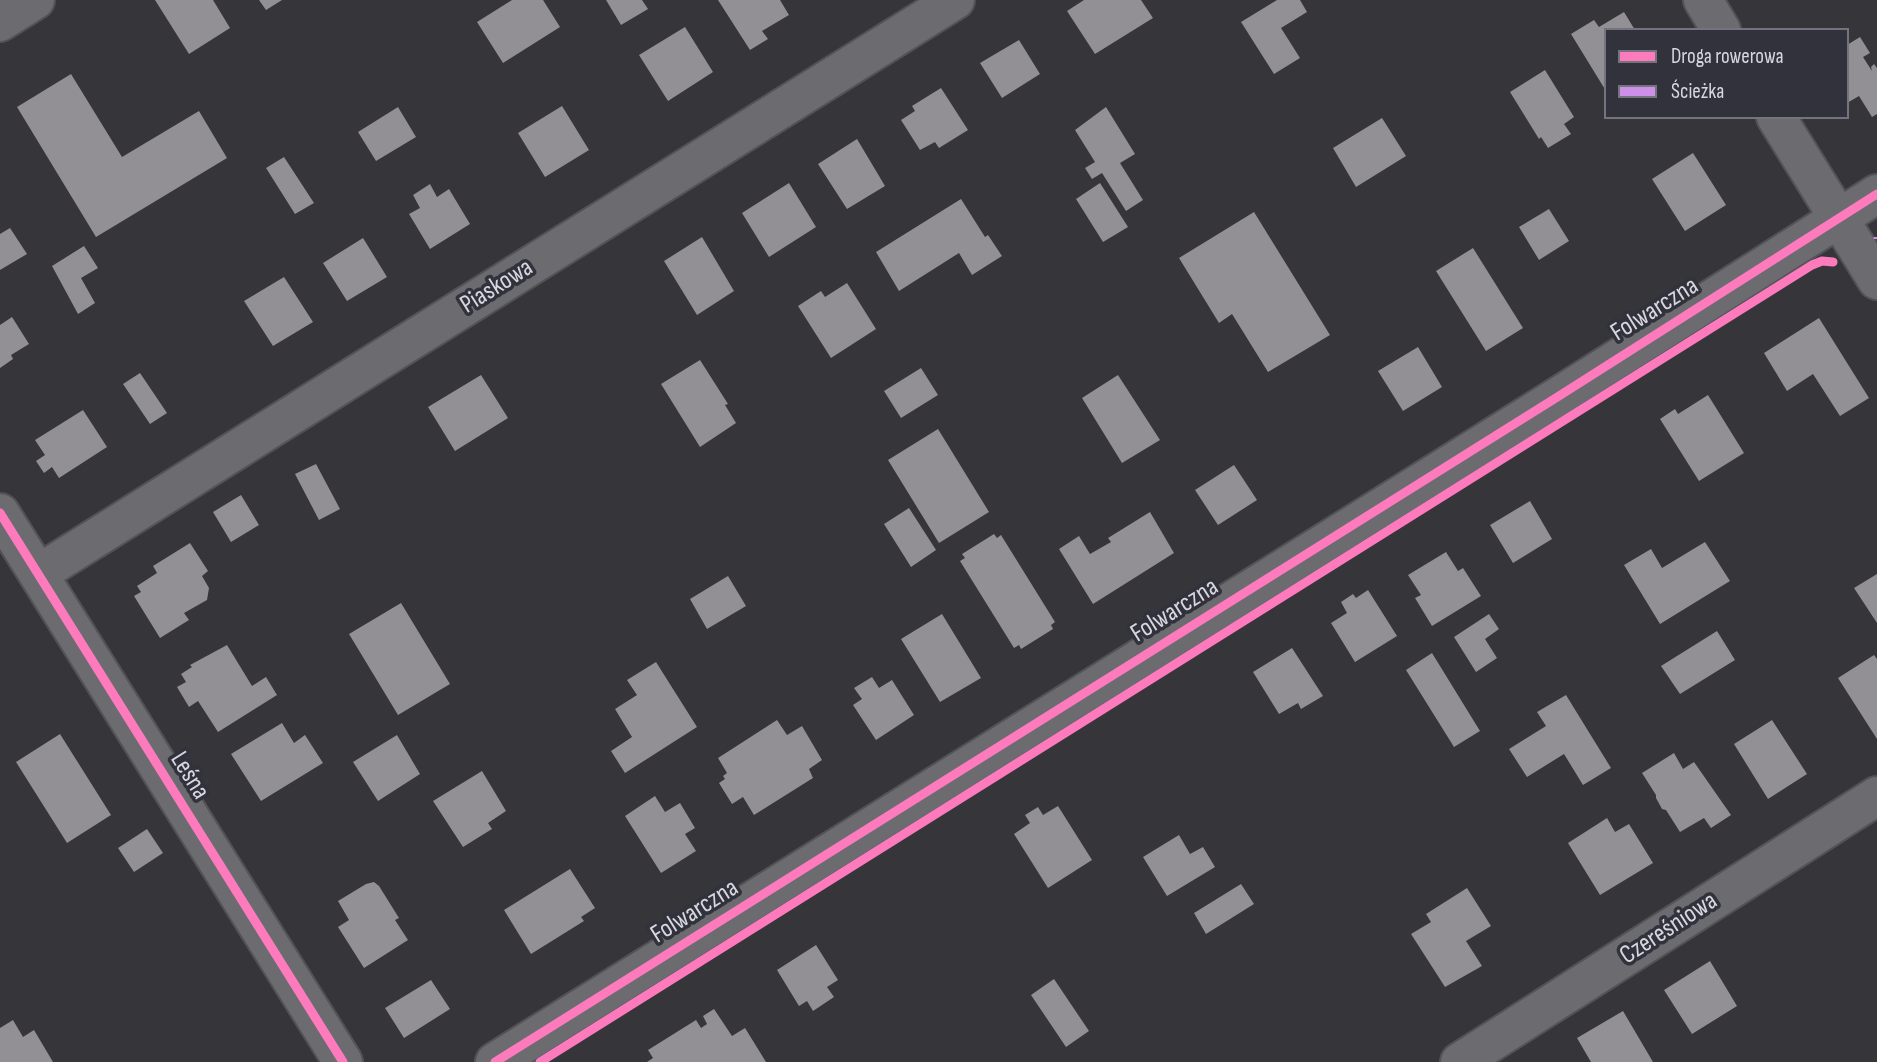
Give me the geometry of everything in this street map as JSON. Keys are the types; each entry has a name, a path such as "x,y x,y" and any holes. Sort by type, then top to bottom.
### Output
{"street":[{"path":"0,22 34,0"},
{"name":"Piaskowa","path":"38,574 955,0"},
{"path":"1703,0 1720,28"},
{"path":"1777,119 1877,280"},
{"name":"Folwarczna","path":"495,1062 1547,404 1877,194"},
{"name":"Leśna","path":"0,513 343,1062"},
{"name":"Czereśniowa","path":"1460,1062 1877,796"}],"building":[{"path":"155,0 213,0 230,28 189,54"},
{"path":"259,0 282,0 266,10"},
{"path":"512,0 543,0 560,27 503,63 477,22"},
{"path":"606,0 642,0 648,9 621,25"},
{"path":"718,0 780,0 789,15 762,31 768,39 750,50"},
{"path":"1084,0 1141,0 1153,18 1095,54 1067,11"},
{"path":"1277,0 1300,0 1307,12 1281,28 1300,58 1274,74 1241,22"},
{"path":"1624,12 1634,28 1604,28 1604,88 1571,34 1594,20 1599,27"},
{"path":"685,27 713,72 668,101 639,55"},
{"path":"1860,37 1870,53 1863,57 1872,71 1874,64 1877,68 1877,114 1872,117 1859,96 1849,102 1849,44"},
{"path":"1019,40 1040,74 1002,98 980,63"},
{"path":"1545,70 1574,117 1564,124 1571,134 1548,148 1541,137 1539,139 1510,92"},
{"path":"71,74 122,157 199,111 227,158 96,237 17,107"},
{"path":"941,88 968,130 939,148 935,142 920,150 901,120 915,111 912,106"},
{"path":"562,106 589,150 545,177 518,133"},
{"path":"398,107 416,137 376,161 358,132"},
{"path":"1106,107 1135,154 1120,163 1143,200 1126,211 1102,173 1092,179 1085,168 1095,162 1075,130"},
{"path":"1382,118 1406,156 1356,187 1333,148"},
{"path":"857,139 885,186 847,209 818,164"},
{"path":"1693,153 1726,205 1685,231 1652,179"},
{"path":"284,157 314,203 295,214 266,168"},
{"path":"789,183 816,227 769,257 742,213"},
{"path":"1100,183 1128,227 1103,242 1076,199"},
{"path":"430,184 437,197 449,189 470,224 430,249 409,214 420,208 413,195"},
{"path":"961,199 985,237 988,235 1002,256 972,275 959,253 899,291 876,252"},
{"path":"1549,209 1569,241 1539,260 1519,227"},
{"path":"1254,212 1330,335 1268,372 1232,314 1219,323 1179,258"},
{"path":"10,228 27,254 0,270 0,234"},
{"path":"702,237 734,291 697,315 664,261"},
{"path":"363,238 387,277 347,301 323,263"},
{"path":"84,246 98,268 81,278 95,303 78,314 52,266"},
{"path":"1473,248 1523,328 1486,351 1436,271"},
{"path":"284,277 313,322 273,346 244,301"},
{"path":"847,283 876,329 831,358 798,306 821,291 825,297"},
{"path":"12,317 29,344 11,355 13,359 0,368 0,325"},
{"path":"1819,318 1869,398 1840,416 1813,374 1787,391 1764,353"},
{"path":"1418,347 1442,387 1403,411 1378,371"},
{"path":"700,360 728,404 725,405 736,423 700,447 661,384"},
{"path":"921,368 938,395 901,418 884,391"},
{"path":"140,373 167,413 150,424 123,384"},
{"path":"481,375 508,418 455,451 428,407"},
{"path":"1118,375 1160,440 1122,463 1082,398"},
{"path":"1708,395 1744,453 1699,481 1660,419 1675,409 1678,414"},
{"path":"83,410 107,447 59,478 52,467 44,473 36,461 45,455 35,440"},
{"path":"938,429 989,512 939,543 888,460"},
{"path":"316,464 340,509 319,520 295,474"},
{"path":"1234,465 1257,500 1218,525 1195,490"},
{"path":"241,495 259,525 231,542 213,512"},
{"path":"1530,501 1552,539 1513,563 1490,525"},
{"path":"909,508 936,550 911,567 884,524"},
{"path":"1150,512 1174,553 1093,604 1059,549 1079,536 1090,554 1111,542 1108,538"},
{"path":"994,534 997,538 1001,535 1055,622 1051,625 1053,629 1021,649 1019,645 1014,648 960,561 965,558 962,554"},
{"path":"1705,542 1730,581 1660,624 1624,565 1651,549 1662,568"},
{"path":"190,543 208,571 202,576 209,588 207,600 184,613 189,620 160,638 134,596 141,592 137,586 157,573 153,566"},
{"path":"1446,552 1458,571 1463,568 1481,596 1432,626 1415,598 1421,595 1408,575"},
{"path":"1877,574 1877,623 1854,588"},
{"path":"728,576 746,606 707,629 690,599"},
{"path":"1368,590 1397,636 1355,662 1331,623 1347,613 1341,602 1353,594 1356,598"},
{"path":"401,603 450,684 398,715 349,634"},
{"path":"942,614 981,678 940,702 901,639"},
{"path":"1489,614 1499,629 1485,639 1497,658 1476,672 1454,637"},
{"path":"1717,631 1735,660 1680,694 1661,666"},
{"path":"227,645 252,686 266,677 277,695 218,732 198,701 189,707 177,687 186,682 181,674 192,667 190,665"},
{"path":"1292,648 1323,696 1301,709 1298,703 1279,714 1253,672"},
{"path":"1432,653 1480,731 1454,747 1406,670"},
{"path":"1874,655 1877,659 1877,739 1838,678"},
{"path":"656,662 697,727 625,773 611,751 632,737 615,709 637,695 627,680"},
{"path":"872,677 879,688 892,680 914,715 876,740 853,705 862,699 854,688"},
{"path":"1566,695 1611,768 1583,785 1564,754 1527,777 1509,749 1546,726 1537,712"},
{"path":"777,720 787,735 802,726 822,760 809,769 813,778 754,815 743,797 732,804 719,783 725,779 723,776 727,773 718,758"},
{"path":"1772,720 1807,774 1768,799 1734,744"},
{"path":"282,723 294,743 305,735 323,763 261,801 231,754"},
{"path":"60,734 111,815 67,843 16,762"},
{"path":"397,735 420,774 378,801 353,762"},
{"path":"1674,753 1683,769 1694,762 1731,815 1711,828 1704,818 1680,832 1666,810 1662,809 1642,773"},
{"path":"482,771 506,811 488,823 492,829 463,847 433,801"},
{"path":"655,796 665,812 680,803 695,828 685,834 696,851 661,873 625,816"},
{"path":"1058,806 1092,860 1048,888 1014,834 1030,823 1025,815 1038,807 1043,815"},
{"path":"1607,818 1615,832 1629,824 1653,863 1600,895 1568,843"},
{"path":"147,829 163,853 134,872 118,848"},
{"path":"1179,835 1190,854 1203,847 1215,867 1167,896 1143,857"},
{"path":"570,869 595,908 581,917 584,921 531,954 504,910"},
{"path":"374,882 399,918 395,920 408,940 364,968 338,927 349,920 338,901"},
{"path":"1241,884 1254,904 1206,934 1194,913"},
{"path":"1467,888 1491,926 1466,941 1482,966 1445,987 1411,934 1431,922 1426,914"},
{"path":"816,945 838,980 827,987 834,997 813,1011 807,1001 799,1006 777,970"},
{"path":"1710,961 1737,1006 1692,1034 1664,990"},
{"path":"1054,979 1089,1031 1066,1047 1031,995"},
{"path":"431,980 450,1009 404,1038 385,1008"},
{"path":"714,1009 732,1036 745,1028 766,1062 647,1062 653,1058 648,1050 696,1020 701,1028 707,1024 703,1016"},
{"path":"1623,1011 1653,1062 1591,1062 1577,1038"},
{"path":"13,1020 23,1037 34,1030 53,1062 0,1062 0,1028"}],"cycle path":[{"path":"495,1062 1877,194"},
{"path":"540,1062 1812,265 1822,261 1833,262"},
{"path":"0,513 343,1062"}]}
